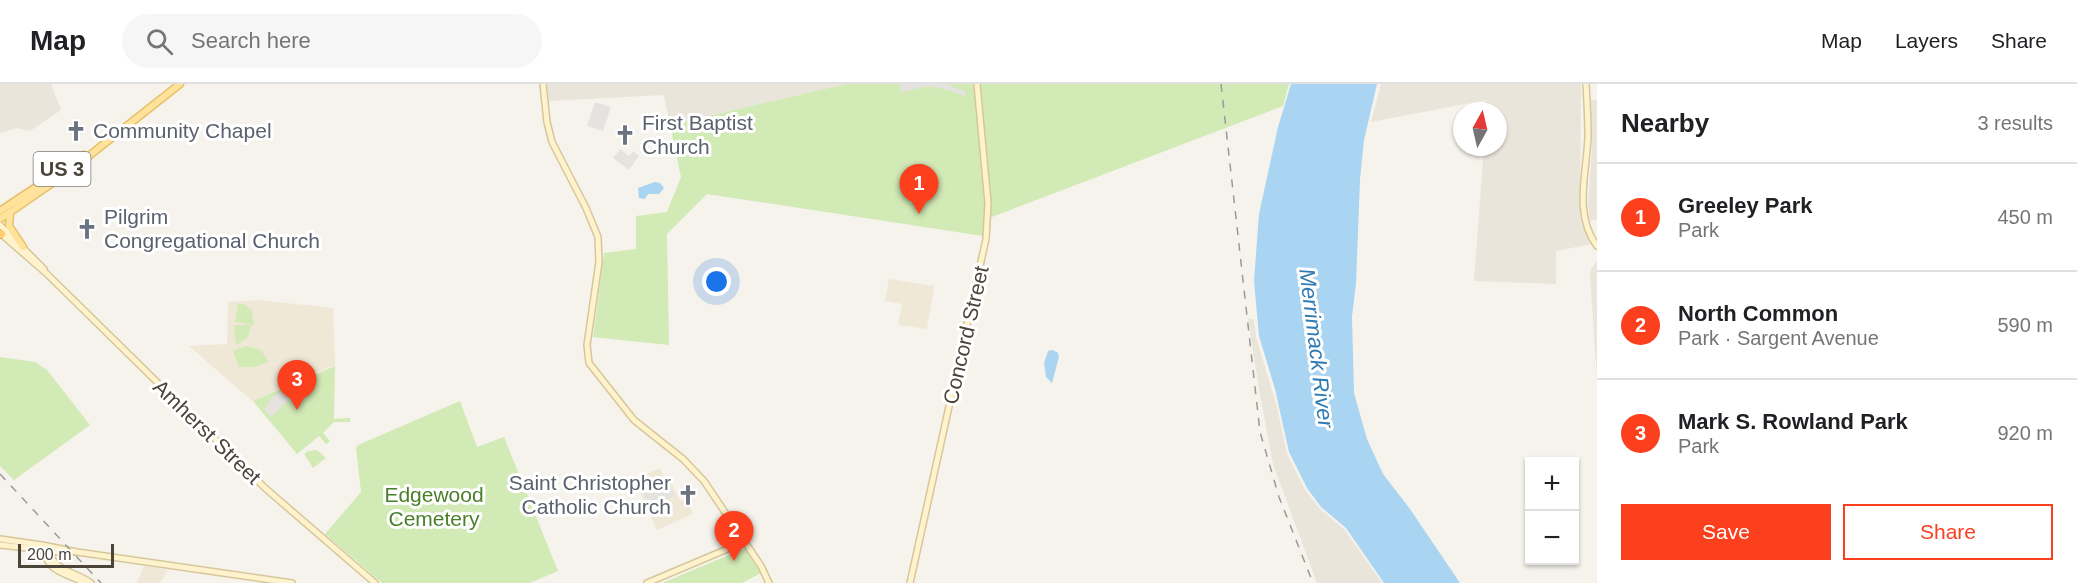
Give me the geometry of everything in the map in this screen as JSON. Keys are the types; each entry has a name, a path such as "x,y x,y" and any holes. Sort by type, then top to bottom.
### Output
{"main road":[{"name":"US 3","path":"0,219 71,170 180,84"},
{"path":"543,84 546,117 552,142 586,208 598,237 599,262 587,345 589,363 634,420 675,452 704,481 761,566 769,583"},
{"name":"Concord Street","path":"910,583 986,239 988,203 977,84"},
{"path":"1586,84 1588,134 1583,208 1589,234 1597,246"},
{"name":"US 3","path":"0,211 103,144"},
{"path":"11,212 8,219 10,227 23,247"},
{"name":"Amherst Street","path":"0,225 39,263 46,273"},
{"name":"Amherst Street","path":"0,234 46,273 265,488 375,583"},
{"path":"0,539 60,552 77,552"},
{"path":"647,583 744,542"},
{"path":"0,545 77,552 292,583"},
{"path":"46,548 54,564 90,583"},
{"path":"46,548 48,562 54,569 84,583"},
{"path":"54,564 55,556 60,552"}],"shaded area":[{"path":"0,84 51,84 61,110 30,131 16,128 0,133"},
{"path":"547,84 846,84 670,125 664,95 549,101"},
{"path":"903,84 947,84 965,92 965,97 953,91 928,86 902,92 899,86"},
{"path":"1381,84 1581,84 1580,208 1581,221 1592,244 1556,251 1556,284 1474,281 1483,156 1507,156 1507,102 1486,102 1486,100 1453,102 1453,106 1371,122"},
{"path":"1591,100 1597,100 1597,219 1590,221 1588,205 1592,149"},
{"path":"595,102 611,107 603,131 587,126"},
{"path":"620,149 629,156 633,151 639,156 629,170 613,158"},
{"path":"1597,261 1597,379 1590,276 1591,269"},
{"path":"889,279 934,286 927,329 898,325 902,304 885,301"},
{"path":"258,300 333,308 335,365 252,401 189,346 227,344 228,302"},
{"path":"1248,319 1254,319 1256,337 1277,407 1287,454 1305,490 1320,509 1344,529 1382,583 1317,583 1273,464"},
{"path":"283,392 290,399 271,417 265,410 268,402 273,396"},
{"path":"660,468 665,480 668,478 681,501 686,499 693,514 657,530 634,479"},
{"path":"660,487 670,488 675,496 649,507 643,492"},
{"path":"144,566 168,570 160,583 137,583"}],"green space":[{"path":"846,84 1289,84 1283,106 984,220 983,236 707,194 667,234 669,345 593,337 604,253 636,249 636,216 667,212 681,177 670,125"},
{"path":"238,304 244,304 252,310 254,325 235,322"},
{"path":"234,325 251,325 248,337 236,345"},
{"path":"246,346 261,350 269,362 254,367 239,367 233,351"},
{"path":"0,357 35,362 47,370 90,425 14,480 0,466"},
{"path":"335,366 334,419 350,418 350,422 334,422 323,433 330,441 326,444 319,436 297,454 253,401"},
{"name":"Edgewood Cemetery","path":"460,401 477,447 504,437 558,571 530,583 382,583 325,534 361,492 356,448 358,445"},
{"path":"317,450 326,458 313,468 304,454"},
{"path":"743,549 761,573 742,583 662,583"}],"water":[{"name":"Merrimack River","path":"1291,84 1377,84 1364,140 1360,179 1356,284 1352,316 1354,393 1367,439 1383,474 1410,509 1460,583 1384,583 1346,528 1321,507 1307,488 1289,452 1275,389 1259,336 1254,281 1259,214 1278,127"},
{"path":"655,182 660,183 664,188 659,194 648,194 645,199 639,198 638,188"},
{"path":"1053,350 1058,353 1059,357 1052,383 1046,377 1044,363 1048,351"}],"railway":[{"path":"1221,84 1260,432 1279,497 1313,583"},
{"path":"0,474 101,583"}],"place":[{"name":"Community Chapel","path":"76,131"},
{"name":"First Baptist Church","path":"625,135"},
{"name":"Greeley Park","path":"919,214"},
{"name":"Pilgrim Congregational Church","path":"87,229"},
{"name":"Mark S. Rowland Park","path":"297,410"},
{"name":"Saint Christopher Catholic Church","path":"688,495"},
{"name":"North Common","path":"734,561"}]}
